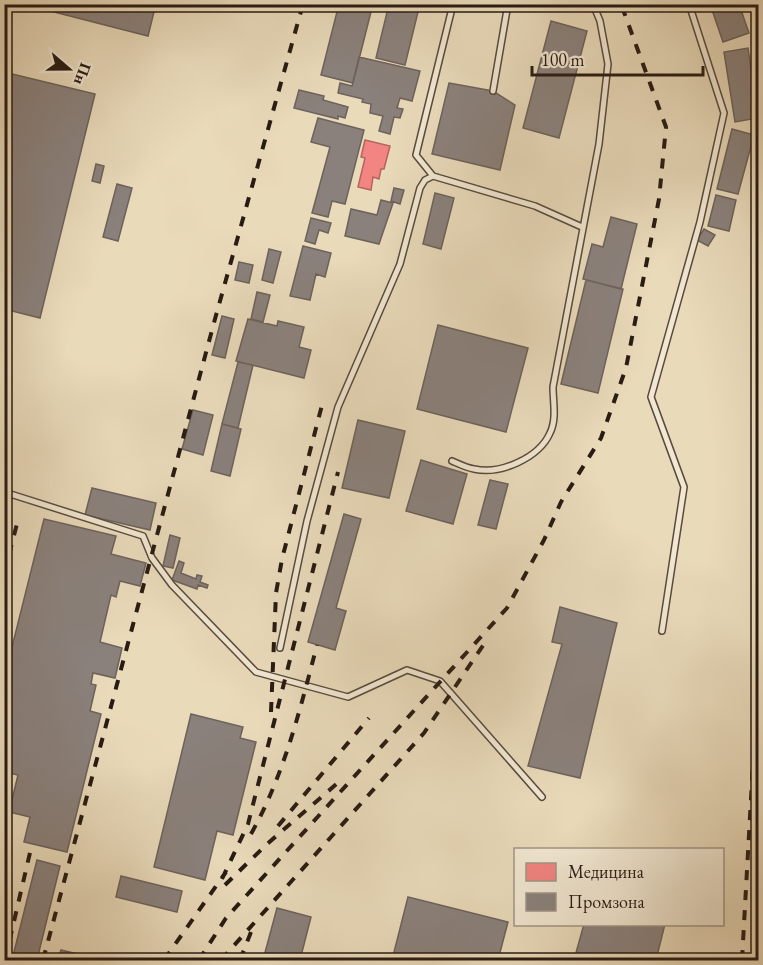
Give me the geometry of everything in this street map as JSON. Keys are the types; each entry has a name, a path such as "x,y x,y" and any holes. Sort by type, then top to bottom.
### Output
{"lane":[{"path":"453,4 416,155 433,176 535,206 582,227"},
{"path":"493,91 508,4"},
{"path":"452,461 474,470 495,470 527,457 539,449 550,434 554,418 553,387 599,144 608,64 600,21 592,4"},
{"path":"662,631 684,487 651,397 700,222 724,113 689,4"},
{"path":"279,648 307,521 338,407 400,264 420,188 425,180 433,176"},
{"path":"4,492 143,536 152,558 172,585 256,672 348,697 407,670 440,681 542,796"}],"building: Медицина":[{"path":"365,140 390,146 384,169 381,169 379,179 373,177 371,190 358,187 365,158 361,157"}],"building: Промзона":[{"path":"23,4 156,4 148,36"},
{"path":"339,4 373,4 353,83 321,75"},
{"path":"389,4 419,8 405,65 376,58"},
{"path":"710,4 739,4 749,33 723,42"},
{"path":"551,21 587,31 559,138 523,128"},
{"path":"748,48 758,118 735,122 724,52"},
{"path":"359,57 420,71 412,101 400,98 397,108 403,109 400,118 394,117 390,134 379,131 383,116 370,113 371,104 362,102 363,99 338,93 340,83 352,86"},
{"path":"4,72 95,94 40,318 4,309"},
{"path":"449,83 493,91 515,105 500,170 432,154"},
{"path":"299,90 324,96 323,100 348,107 345,118 338,116 338,119 294,108"},
{"path":"318,118 364,130 345,204 332,201 328,217 312,213 330,147 311,142"},
{"path":"732,129 754,135 738,194 717,189"},
{"path":"96,164 104,166 100,183 92,181"},
{"path":"117,184 132,188 118,241 103,237"},
{"path":"394,188 404,190 400,204 391,201"},
{"path":"435,193 454,198 441,249 423,244"},
{"path":"716,195 736,200 729,231 708,226"},
{"path":"381,200 393,203 379,244 345,236 351,209 377,215"},
{"path":"611,217 637,224 621,289 583,279 592,244 603,247"},
{"path":"311,218 331,223 328,233 319,230 315,244 305,241"},
{"path":"704,229 715,235 708,246 697,240"},
{"path":"303,246 331,253 325,277 316,274 310,300 290,296"},
{"path":"269,249 281,252 273,283 262,280"},
{"path":"239,262 253,265 249,283 235,280"},
{"path":"586,280 623,289 598,393 561,384"},
{"path":"257,292 270,295 263,322 251,319"},
{"path":"222,316 234,319 225,358 212,355"},
{"path":"248,319 277,326 278,321 304,327 299,347 311,350 304,378 236,361"},
{"path":"438,325 528,348 506,432 417,409"},
{"path":"238,362 253,365 238,428 222,424"},
{"path":"193,410 213,415 203,455 182,449"},
{"path":"358,420 405,431 389,498 342,488"},
{"path":"222,424 241,429 230,476 211,471"},
{"path":"421,460 467,474 453,524 406,511"},
{"path":"490,480 508,484 496,529 478,525"},
{"path":"92,488 156,503 150,530 85,515"},
{"path":"344,514 361,519 336,608 346,611 335,650 308,642"},
{"path":"44,519 116,536 111,554 146,563 140,586 120,581 116,597 111,595 100,642 122,648 115,678 93,673 91,684 96,685 90,711 101,714 67,852 24,842 30,817 9,812 18,775 4,772 4,679"},
{"path":"170,535 180,538 173,568 163,566"},
{"path":"179,561 184,563 181,573 196,579 197,575 202,576 200,582 208,585 207,588 198,585 197,589 172,580"},
{"path":"560,607 617,623 580,778 528,766 562,644 552,642"},
{"path":"191,714 243,727 240,738 256,742 233,835 217,831 205,880 154,867"},
{"path":"37,860 60,866 37,960 12,960"},
{"path":"121,876 182,891 177,912 116,897"},
{"path":"408,897 508,922 498,960 392,960"},
{"path":"277,908 311,917 300,960 263,960"},
{"path":"583,926 664,926 656,960 574,960"},
{"path":"61,950 95,958 94,960 58,960"}],"railway":[{"path":"43,960 215,319 303,4"},
{"path":"199,960 226,918 507,608 544,540 561,502 601,438 626,368 659,199 666,127 621,4"},
{"path":"271,712 276,593 282,559 322,405"},
{"path":"222,879 248,824 338,472"},
{"path":"4,574 18,520"},
{"path":"221,960 424,733 486,641"},
{"path":"251,834 263,812 282,765 317,645"},
{"path":"742,960 758,673"},
{"path":"278,826 369,718"},
{"path":"225,885 267,844 340,781"},
{"path":"5,960 32,844"},
{"path":"164,960 226,872"},
{"path":"240,960 253,927"}]}
